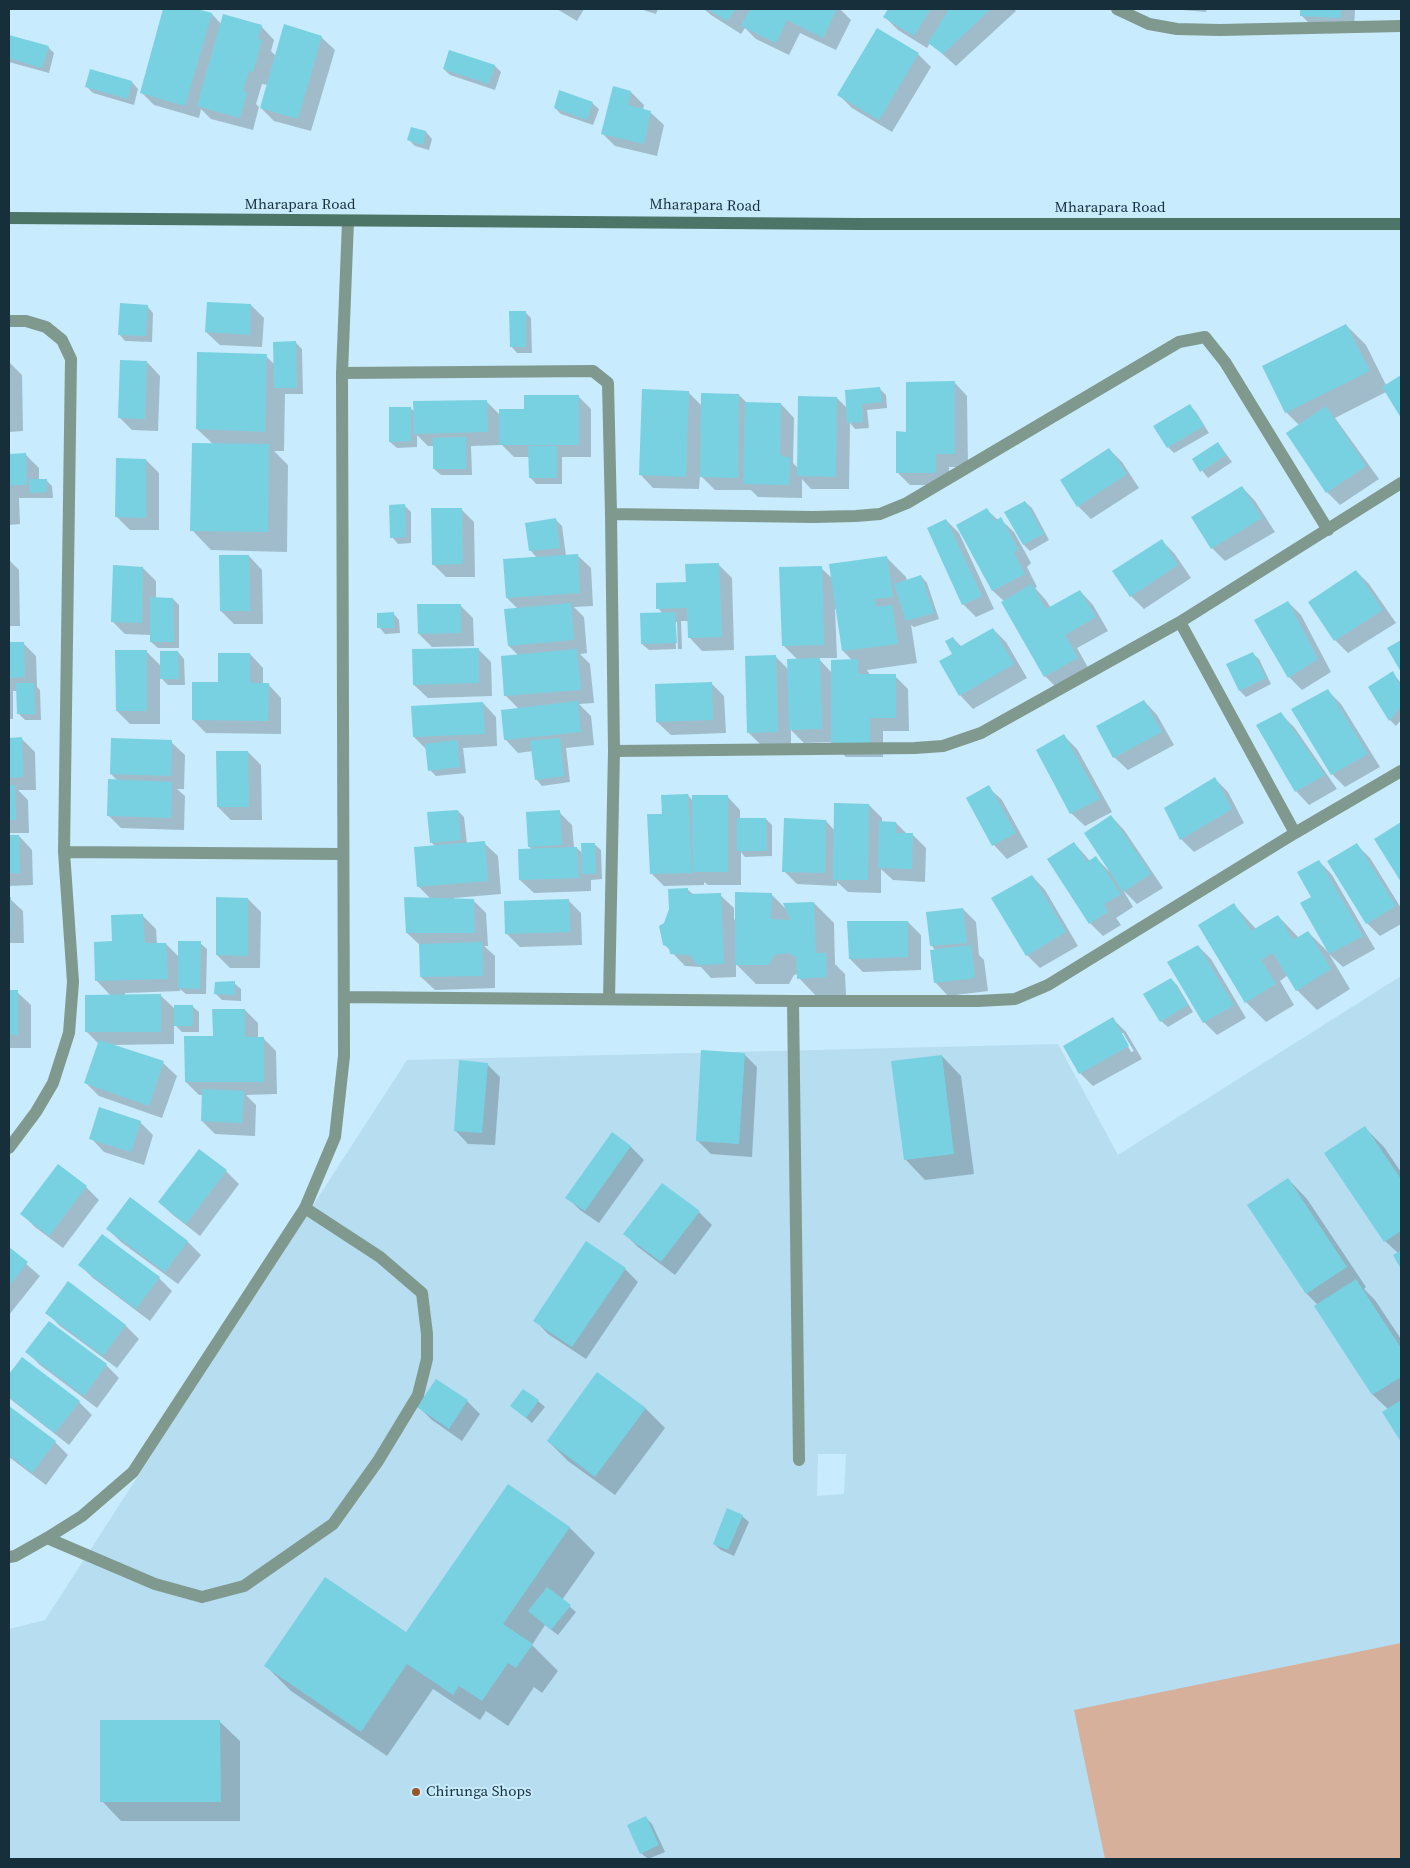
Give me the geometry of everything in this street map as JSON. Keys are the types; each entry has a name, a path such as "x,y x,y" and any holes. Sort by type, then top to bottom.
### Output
{"main road":[{"name":"Mharapara Road","path":"9,218 862,224 1401,224"}],"street":[{"path":"1117,9 1149,24 1177,29 1220,30 1401,26"},
{"path":"9,1557 15,1556 82,1516 133,1472 305,1208 335,1137 344,1056 342,373 348,221"},
{"path":"9,321 26,321 46,327 62,340 71,359 64,852 73,982 69,1033 53,1083 36,1112 9,1148"},
{"path":"611,514 813,517 880,514 907,503 1179,342 1205,337 1225,362 1328,530"},
{"path":"342,373 593,371 608,383 614,751 609,999"},
{"path":"614,751 915,748 943,746 981,733 1180,622 1401,483"},
{"path":"1180,622 1295,833"},
{"path":"344,997 793,1001 978,1001 1015,999 1048,984 1295,833 1401,771"},
{"path":"64,852 342,854"},
{"path":"793,1001 798,1460"},
{"path":"47,1538 154,1584 202,1597 244,1586 333,1524 378,1461 418,1395 427,1359 427,1334 422,1293 380,1257 305,1208"}],"shaded area":[{"path":"1401,976 1401,1859 9,1859 9,1629 45,1620 407,1060 1058,1044 1118,1155","holes":["818,1454 846,1454 844,1494 817,1496"]},
{"path":"1401,1643 1401,1859 1105,1859 1074,1710"}],"building":[{"path":"163,9 197,9 212,13 185,106 140,93"},
{"path":"707,9 736,9 727,21"},
{"path":"750,9 837,9 823,38 787,20 776,43 741,26"},
{"path":"888,9 931,9 914,36 883,17"},
{"path":"949,9 991,9 943,54 928,43"},
{"path":"1300,9 1341,9 1341,18 1300,16"},
{"path":"223,14 262,25 258,39 262,40 253,72 249,71 243,91 247,93 240,118 197,106"},
{"path":"284,24 322,36 298,119 260,108"},
{"path":"877,28 919,53 879,120 837,95"},
{"path":"9,35 49,46 42,68 9,58"},
{"path":"449,50 495,65 489,84 443,69"},
{"path":"90,69 132,81 128,99 85,87"},
{"path":"613,86 631,91 628,105 651,111 644,144 601,134"},
{"path":"559,90 593,102 587,120 554,108"},
{"path":"411,127 426,131 423,145 407,140"},
{"path":"207,302 251,304 250,335 205,332"},
{"path":"120,303 148,305 146,336 118,335"},
{"path":"509,311 526,311 526,347 510,347"},
{"path":"1346,324 1370,371 1285,413 1262,366"},
{"path":"296,341 297,388 274,388 273,342"},
{"path":"197,352 267,354 265,432 196,429"},
{"path":"120,360 147,361 145,419 118,418"},
{"path":"1401,375 1401,418 1382,387"},
{"path":"955,381 955,454 936,454 936,473 896,473 896,431 906,432 906,382"},
{"path":"880,387 882,402 862,404 863,422 847,423 845,390"},
{"path":"642,389 689,391 686,477 639,475"},
{"path":"701,393 739,394 738,478 700,477"},
{"path":"524,395 579,395 579,445 499,445 499,409 524,409"},
{"path":"798,396 837,397 836,477 797,476"},
{"path":"487,400 488,432 414,434 413,401"},
{"path":"745,402 781,403 780,455 790,458 789,485 743,484"},
{"path":"1190,404 1204,426 1167,448 1153,426"},
{"path":"1326,406 1366,466 1326,493 1286,433"},
{"path":"389,407 411,407 411,441 389,442"},
{"path":"466,437 466,469 433,469 433,438"},
{"path":"1218,442 1226,455 1200,472 1192,459"},
{"path":"192,443 269,444 268,532 190,531"},
{"path":"528,446 557,446 557,478 529,478"},
{"path":"1109,448 1127,474 1077,507 1060,480"},
{"path":"26,453 27,485 9,485 9,454"},
{"path":"116,458 146,459 146,518 115,517"},
{"path":"29,479 47,479 47,492 30,493"},
{"path":"1242,486 1262,518 1211,549 1191,517"},
{"path":"1025,501 1044,534 1023,545 1004,512"},
{"path":"405,504 406,537 390,538 389,505"},
{"path":"431,508 462,508 463,564 432,565"},
{"path":"987,508 995,521 1001,517 1018,549 1014,553 1025,574 992,591 956,525"},
{"path":"556,518 560,548 529,551 525,523"},
{"path":"946,519 982,596 962,605 927,528"},
{"path":"1162,539 1178,565 1130,597 1112,571"},
{"path":"578,554 580,593 506,598 503,559"},
{"path":"219,555 249,555 250,611 220,611"},
{"path":"887,556 893,597 875,599 876,607 892,605 898,644 842,651 829,564"},
{"path":"719,563 722,637 688,638 687,608 656,609 656,583 686,582 685,564"},
{"path":"113,565 143,567 142,623 111,622"},
{"path":"822,566 824,645 782,646 779,567"},
{"path":"1356,570 1383,610 1334,641 1308,602"},
{"path":"921,575 934,613 906,621 894,584"},
{"path":"1032,584 1046,609 1080,590 1096,617 1065,635 1078,658 1044,677 1001,602"},
{"path":"150,597 173,598 174,642 150,642"},
{"path":"1288,601 1318,659 1288,678 1254,620"},
{"path":"571,603 574,640 508,646 504,609"},
{"path":"417,604 461,604 461,633 418,634"},
{"path":"394,612 394,628 377,628 377,613"},
{"path":"675,612 677,643 641,644 640,613"},
{"path":"993,628 1014,664 959,696 939,661 952,654 945,641 953,637 959,647"},
{"path":"1401,640 1401,672 1387,648"},
{"path":"9,642 24,642 25,677 9,678"},
{"path":"479,648 479,683 413,685 412,649"},
{"path":"577,649 581,690 504,696 501,656"},
{"path":"115,650 147,650 147,711 116,711"},
{"path":"160,651 178,651 179,679 160,679"},
{"path":"1253,652 1266,678 1239,691 1226,664"},
{"path":"218,653 250,653 250,683 269,683 268,721 192,720 192,682 218,682"},
{"path":"776,655 778,732 747,733 745,656"},
{"path":"820,658 822,729 789,730 787,659"},
{"path":"858,659 858,674 896,674 896,718 870,718 870,744 831,744 831,660"},
{"path":"1393,671 1401,687 1401,707 1389,721 1368,687"},
{"path":"712,682 713,720 656,722 655,684"},
{"path":"16,683 34,683 35,714 17,714"},
{"path":"1328,689 1368,754 1331,775 1291,709"},
{"path":"1144,700 1162,732 1113,758 1096,726"},
{"path":"578,701 581,732 504,740 501,710"},
{"path":"483,702 485,734 413,737 411,706"},
{"path":"1281,712 1325,775 1295,792 1256,725"},
{"path":"1064,734 1100,799 1070,814 1036,750"},
{"path":"22,737 23,777 9,778 9,738"},
{"path":"111,738 172,740 171,776 110,774"},
{"path":"560,738 564,776 535,780 530,741"},
{"path":"457,740 460,767 428,771 425,744"},
{"path":"216,751 248,751 249,807 217,807"},
{"path":"1215,777 1232,809 1180,840 1164,808"},
{"path":"108,779 172,782 171,818 107,816"},
{"path":"9,785 15,785 16,820 9,820"},
{"path":"989,785 1016,833 992,846 966,798"},
{"path":"688,794 692,873 650,874 647,814 662,814 661,795"},
{"path":"692,795 728,795 728,872 693,872"},
{"path":"834,803 869,804 868,880 833,880"},
{"path":"458,810 461,840 430,843 427,812"},
{"path":"560,810 562,845 528,847 526,812"},
{"path":"1111,815 1151,874 1123,892 1084,833"},
{"path":"737,818 766,818 767,851 737,851"},
{"path":"784,818 826,820 825,873 782,872"},
{"path":"879,821 896,822 896,833 913,833 912,869 878,868"},
{"path":"1401,822 1401,882 1374,839"},
{"path":"9,835 19,835 20,873 9,873"},
{"path":"485,841 488,881 417,887 414,847"},
{"path":"1074,842 1087,862 1096,856 1121,894 1104,904 1108,912 1089,924 1047,859"},
{"path":"581,843 595,843 596,874 582,874"},
{"path":"1357,843 1396,906 1366,924 1327,861"},
{"path":"577,847 579,878 519,880 518,849"},
{"path":"1319,860 1363,936 1329,954 1300,903 1311,897 1297,872"},
{"path":"1032,875 1066,932 1026,956 991,898"},
{"path":"688,888 688,894 721,893 724,964 697,965 690,955 670,954 669,947 663,945 659,926 664,923 669,909 668,889"},
{"path":"735,892 772,893 771,919 790,920 783,903 814,902 816,953 826,953 827,977 797,979 796,957 787,953 774,955 769,965 735,965"},
{"path":"9,897 11,897 11,930 9,930"},
{"path":"216,897 248,898 248,956 216,955"},
{"path":"404,897 474,899 475,933 406,933"},
{"path":"569,899 570,932 505,934 504,901"},
{"path":"1234,903 1251,931 1278,915 1293,940 1308,931 1331,969 1296,991 1273,953 1261,960 1276,984 1245,1003 1198,925"},
{"path":"963,908 967,943 930,946 926,912"},
{"path":"143,914 145,943 166,943 168,979 95,981 94,942 112,941 111,915"},
{"path":"847,921 908,921 908,957 849,959"},
{"path":"178,941 201,941 200,989 178,988"},
{"path":"482,942 483,976 420,977 419,944"},
{"path":"971,945 975,978 934,983 930,950"},
{"path":"1198,945 1234,1005 1203,1023 1167,962"},
{"path":"1171,978 1188,1005 1160,1022 1143,994"},
{"path":"235,981 235,995 214,994 215,982"},
{"path":"9,990 18,990 18,1035 9,1035"},
{"path":"161,994 161,1032 85,1032 85,995"},
{"path":"174,1005 193,1005 193,1026 174,1026"},
{"path":"212,1009 245,1009 245,1037 264,1037 264,1082 185,1082 184,1036 213,1036"},
{"path":"1113,1017 1129,1046 1079,1074 1063,1046"},
{"path":"99,1040 164,1061 149,1106 84,1083"},
{"path":"701,1050 745,1053 739,1144 696,1141"},
{"path":"942,1055 954,1154 904,1160 891,1061"},
{"path":"459,1060 488,1063 482,1133 454,1131"},
{"path":"202,1089 244,1091 242,1123 201,1121"},
{"path":"99,1107 141,1121 131,1152 89,1139"},
{"path":"1365,1126 1401,1179 1401,1231 1384,1242 1324,1153"},
{"path":"612,1132 631,1146 585,1211 565,1198"},
{"path":"199,1149 227,1170 186,1224 158,1202"},
{"path":"58,1164 87,1186 49,1236 20,1214"},
{"path":"1288,1178 1347,1267 1306,1294 1247,1205"},
{"path":"662,1183 700,1211 661,1262 623,1234"},
{"path":"130,1197 188,1241 165,1272 106,1229"},
{"path":"102,1234 160,1277 136,1309 78,1265"},
{"path":"586,1241 626,1268 572,1347 533,1321"},
{"path":"9,1247 28,1262 9,1286"},
{"path":"1401,1250 1401,1269 1393,1255"},
{"path":"1356,1279 1401,1348 1401,1377 1372,1395 1314,1306"},
{"path":"68,1281 126,1325 103,1356 45,1313"},
{"path":"49,1321 107,1364 84,1396 25,1352"},
{"path":"22,1357 80,1401 55,1433 9,1397 9,1374"},
{"path":"597,1372 646,1408 595,1477 547,1441"},
{"path":"436,1379 468,1400 449,1429 417,1407"},
{"path":"523,1389 539,1400 526,1418 510,1406"},
{"path":"1401,1400 1401,1442 1382,1412"},
{"path":"9,1406 56,1441 32,1473 9,1455"},
{"path":"508,1484 570,1527 503,1624 533,1644 516,1668 508,1663 482,1701 459,1686 453,1695 407,1664 361,1732 264,1666 325,1577 406,1632"},
{"path":"727,1508 743,1515 728,1550 713,1544"},
{"path":"547,1587 571,1605 551,1630 528,1611"},
{"path":"100,1720 220,1720 221,1802 100,1802"},
{"path":"646,1816 659,1845 640,1854 627,1825"}],"place":[{"name":"Chirunga Shops","path":"416,1792"}]}
